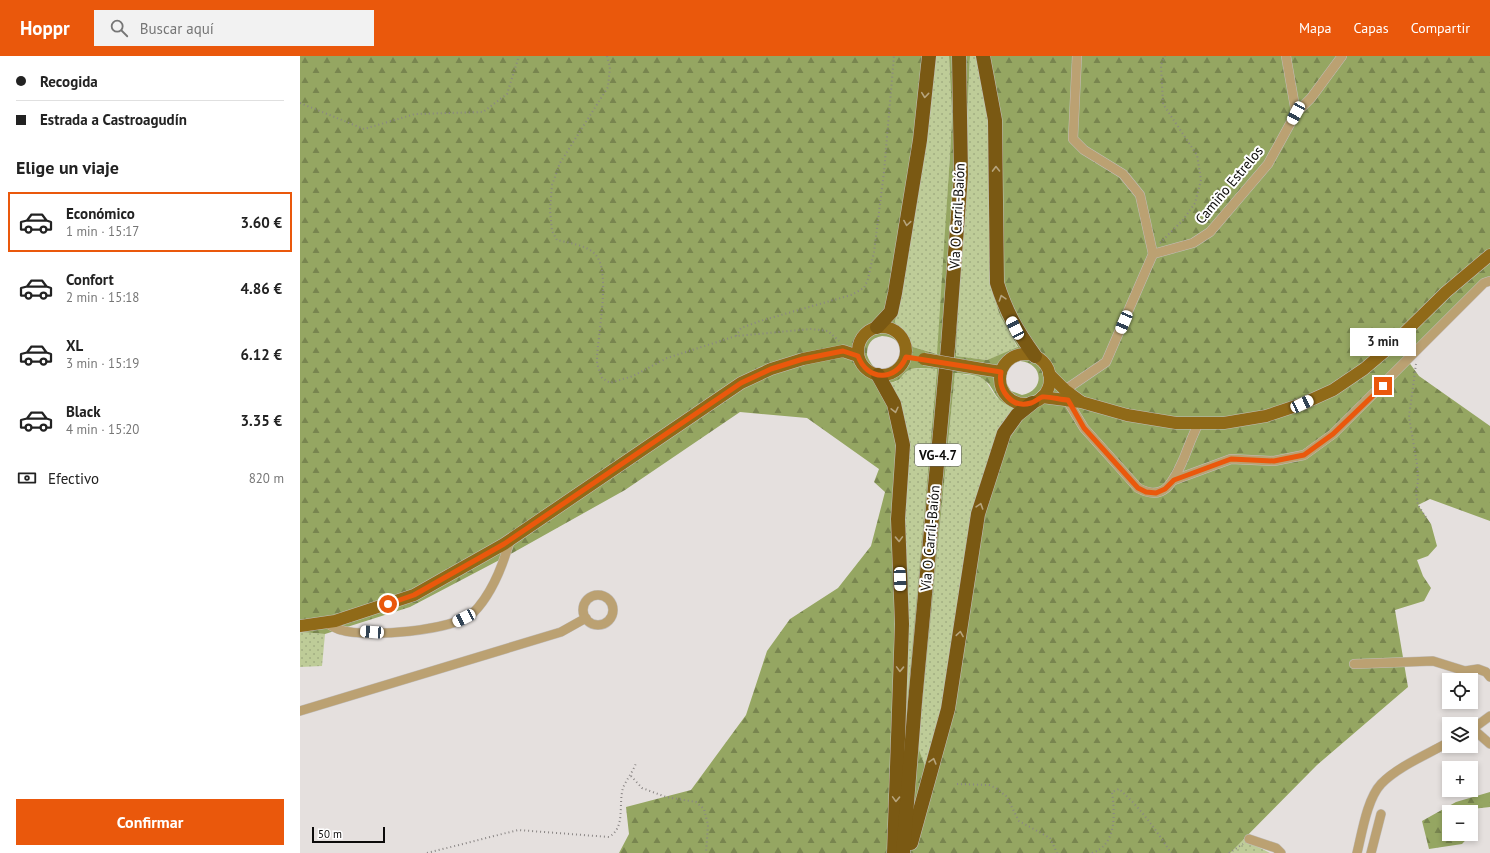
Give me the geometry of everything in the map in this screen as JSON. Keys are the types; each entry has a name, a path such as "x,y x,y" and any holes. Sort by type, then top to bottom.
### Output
{"highway":[{"path":"877,327 891,312 895,293 920,140 929,56"},
{"name":"Vía O Carril-Baión","path":"903,853 915,702 948,346 961,175 959,56"},
{"path":"983,56 995,120 997,283 1008,315 1035,356"},
{"path":"878,375 894,404 903,445 898,519 902,624 894,853"},
{"path":"909,853 911,838 948,708 978,514 1004,433 1017,415 1037,400"}],"main road":[{"path":"1066,395 1016,403 1004,394 1001,387 1001,372 1010,358 1018,355 1035,356 1041,360 1049,374 1066,395 1081,402 1127,416 1176,423 1198,424 1224,423 1266,416 1302,404 1333,390 1364,369 1390,347 1446,292 1490,255"},
{"path":"877,327 891,328 902,337 905,343 906,357 903,364 892,373 878,375 865,368 858,356 860,341 864,335 877,327"},
{"path":"300,626 335,621 414,595 510,540 741,383 771,369 803,359 843,351 858,356"},
{"path":"906,357 1001,372"},
{"path":"1037,400 1048,386 1049,374"}],"street":[{"path":"1077,56 1074,139 1084,150 1123,174 1140,195 1153,254 1106,362 1066,395 1084,428 1138,488 1146,492 1156,493 1165,489 1174,480 1198,424"},
{"path":"1286,56 1296,113"},
{"name":"Camiño Estrelos","path":"1153,254 1193,243 1210,232 1268,164 1296,113 1311,98 1342,56"},
{"path":"1174,480 1231,459 1274,461 1304,455 1333,434 1488,280"},
{"path":"325,622 342,630 372,632 427,629 457,621 472,614 484,600 503,564 510,540"},
{"path":"300,711 561,632 586,618"},
{"path":"1354,664 1433,661 1466,671 1478,669 1486,672 1490,677"},
{"path":"1478,725 1490,716"},
{"path":"1478,734 1490,744"},
{"path":"1358,853 1370,802 1380,784 1398,771 1442,746"},
{"path":"1371,853 1381,814"},
{"path":"1249,839 1276,848 1281,853"}],"path":[{"path":"300,103 364,129 415,114 483,112 507,94 518,56"},
{"path":"607,56 610,67 608,87 560,163 552,185 550,210 552,231 557,240 584,247 595,254 600,264 603,307 598,339 597,362 602,378 610,384 633,376 667,358 736,336 811,329 828,332 840,341 843,351"},
{"path":"736,336 741,328 760,321 851,295 864,288 868,279 874,252 884,172 894,56"},
{"path":"1153,254 1164,238 1183,220 1195,203 1201,180 1197,155 1162,104 1161,65 1165,56"},
{"path":"1418,351 1409,417 1418,475 1416,493 1418,505 1427,519"},
{"path":"427,853 518,830 609,838 615,834 620,825 620,808 623,787 631,776 636,763"},
{"path":"631,776 642,788 666,797 696,802 704,809 708,824 706,853"},
{"path":"957,784 989,785 996,788 1006,796 1019,821 1050,838 1057,853"},
{"path":"1092,853 1096,852 1107,842 1113,828 1112,792 1119,789 1163,840 1171,853"},
{"path":"1229,853 1240,848 1249,839"}],"green space":[{"path":"300,56 936,56 908,236 900,304 895,321 896,325 902,329 913,347 937,354 952,116 949,56 970,56 956,356 987,360 1018,347 1000,316 993,294 989,269 989,127 979,56 1490,56 1490,283 1408,361 1419,376 1490,426 1490,521 1430,499 1418,505 1431,524 1437,546 1428,556 1417,560 1423,576 1431,588 1424,601 1395,610 1408,687 1317,765 1230,853 619,853 629,834 626,807 691,790 746,715 767,651 790,619 838,588 871,546 885,492 874,482 879,469 807,418 740,412 625,490 507,556 410,607 325,634 300,632","holes":["882,336 894,339 900,346 900,354 896,362 889,368 881,370 873,366 867,355 870,342 875,338","1020,361 1028,363 1034,367 1037,372 1039,377 1038,383 1030,392 1022,395 1011,391 1005,381 1009,368","911,369 937,369 906,716 901,717 895,401 887,383 896,381","955,373 970,374 977,376 988,383 1002,402 1016,407 964,566 951,682 925,766 918,747"]},
{"path":"936,56 949,56 952,116 938,354 913,347 902,329 896,325 895,321 900,304 908,236"},
{"path":"970,56 979,56 989,127 989,269 993,294 1000,316 1018,348 987,360 956,356"},
{"path":"910,369 937,369 906,716 901,717 886,383 895,382"},
{"path":"955,373 977,376 985,380 997,398 1017,407 954,664 925,767 918,747"},
{"path":"300,632 325,634 322,666 300,667"},
{"path":"1490,792 1490,807 1478,808 1478,805 1451,805 1473,797 1478,797 1478,796"},
{"path":"1442,810 1442,841 1465,841 1462,844 1429,849 1422,821"},
{"path":"1239,837 1270,853 1212,853"}],"route":[{"path":"388,604 414,595 504,544 741,383 771,369 803,359 843,351 858,356 865,368 871,373 878,375 892,373 903,364 906,357 1001,372 999,379 1004,394 1016,403 1032,403 1042,397 1068,400 1084,428 1138,488 1146,492 1156,493 1165,489 1174,480 1231,459 1274,461 1304,455 1333,434 1383,386"}]}
